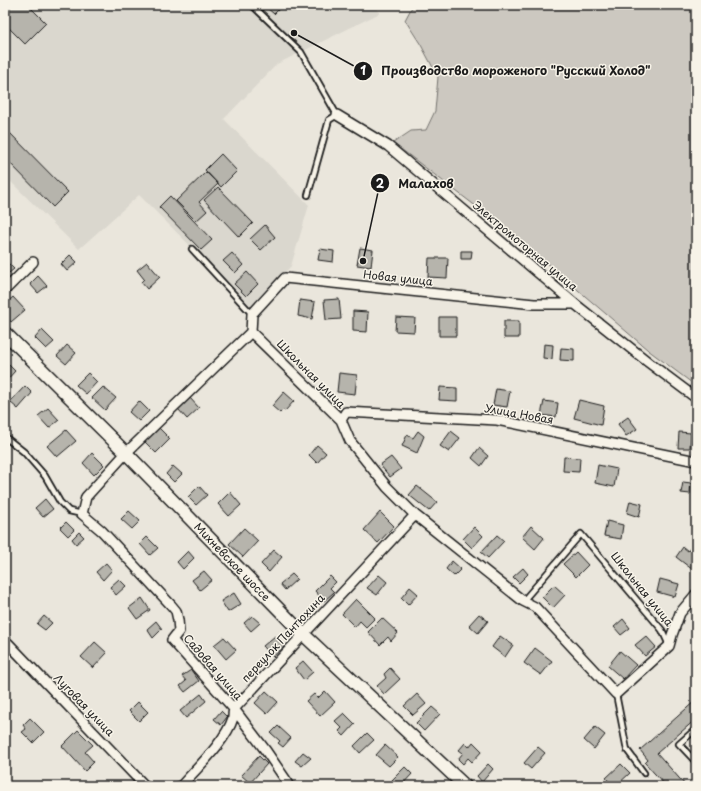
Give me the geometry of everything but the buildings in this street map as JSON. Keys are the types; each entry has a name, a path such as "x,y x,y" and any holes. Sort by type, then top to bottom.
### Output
{"street":[{"name":"Электромоторная улица","path":"337,115 388,146 575,304 696,398"},
{"path":"5,290 33,262"},
{"name":"Новая улица","path":"252,314 285,278 534,304 575,304"},
{"path":"82,514 86,497 126,453 251,332 252,314"},
{"name":"Школьная улица","path":"251,332 341,420 350,441 387,487 415,515 523,601 535,607 616,694"},
{"name":"Михневское шоссе","path":"5,333 126,453 303,634 465,786"},
{"name":"Улица Новая","path":"341,420 346,412 497,420 696,461"},
{"name":"Садовая улица","path":"82,514 102,531 176,611 178,631 172,640 234,709 290,786"},
{"name":"переулок Пантюхина","path":"181,786 224,736 233,718 234,709 415,515"},
{"path":"616,694 669,646 680,613 696,594"},
{"name":"Луговая улица","path":"5,640 145,786"}],"lane":[{"path":"252,5 301,52 337,115 329,120 308,195"},
{"path":"192,249 252,314"},
{"path":"5,437 24,452 45,476 60,502 69,511 82,514"},
{"name":"Школьная улица","path":"523,601 581,534 662,630 669,646"},
{"path":"616,694 627,750 644,773"},
{"path":"696,729 679,744 696,762"}],"shaded area":[{"path":"5,5 375,5 380,13 277,64 224,119 309,205 291,266 252,307 139,195 79,249 5,176"},
{"path":"413,5 696,5 696,386 648,350 515,236 393,143 411,131 426,130 435,111 438,77 421,45 405,20"}],"place":[{"name":"Производство мороженого \"Русский Холод\"","path":"294,33"},
{"name":"Малахов","path":"363,261"}]}
